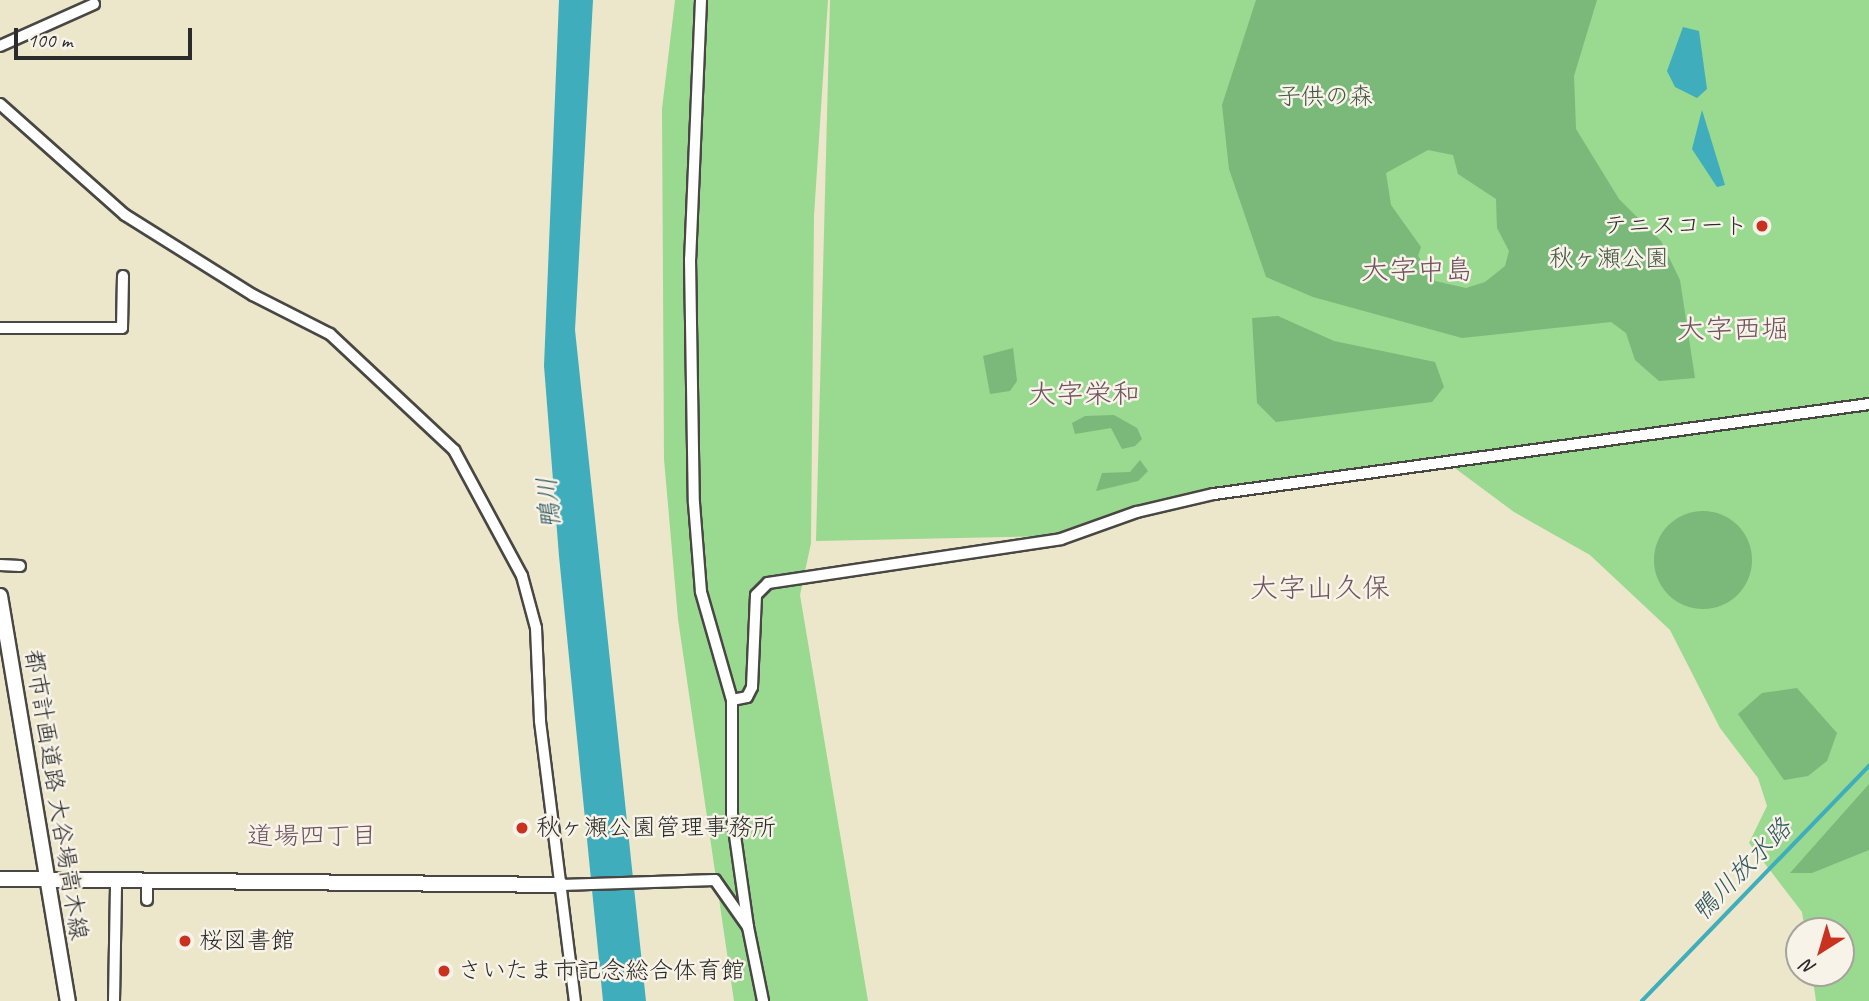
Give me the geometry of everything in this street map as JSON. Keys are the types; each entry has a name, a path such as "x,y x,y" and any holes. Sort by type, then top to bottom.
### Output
{"street":[{"path":"701,0 691,247 694,503 701,592 732,699 732,815 748,927 763,1001"},
{"path":"0,46 94,4"},
{"path":"0,104 125,215 253,295 330,334 454,450 522,576 536,628 540,721 564,885 575,1001"},
{"path":"0,328 122,328 123,276"},
{"path":"732,699 747,697 752,687 756,596 768,583 1061,539 1214,494 1869,404"},
{"path":"0,565 20,566"},
{"name":"都市計画道路 大谷場高木線","path":"0,596 68,1001"},
{"path":"0,879 147,883 564,885 656,880 721,883 748,927"},
{"path":"114,1001 116,882"},
{"path":"147,883 147,900"}],"green space":[{"path":"675,0 828,0 814,216 811,543 800,595 868,1001 734,1001 678,619 664,459 662,109"},
{"name":"秋ヶ瀬公園","path":"830,0 1869,0 1869,1001 1816,1001 1814,987 1855,987 1855,917 1803,917 1802,912 1749,843 1767,806 1758,778 1720,728 1670,630 1590,555 1514,512 1444,460 1176,497 1056,536 816,541"},
{"name":"子供の森","path":"1256,0 1597,0 1574,76 1576,129 1619,199 1661,241 1680,280 1695,378 1659,381 1635,360 1626,333 1611,322 1462,338 1313,297 1266,277 1229,169 1222,105","holes":["1428,150 1453,155 1458,174 1496,199 1497,228 1509,251 1505,266 1485,282 1466,288 1435,281 1418,256 1421,247 1391,205 1386,173"]},
{"path":"1278,316 1334,341 1435,362 1444,387 1432,402 1276,422 1257,403 1252,318"},
{"path":"1013,348 1017,381 1010,391 990,394 983,356"},
{"path":"1114,415 1137,428 1142,439 1135,446 1122,449 1111,428 1075,434 1072,423 1085,416"},
{"path":"1140,460 1148,471 1138,481 1096,491 1102,473 1130,472"},
{"path":"1703,511 1722,515 1737,526 1748,541 1752,560 1748,579 1737,594 1722,605 1703,609 1684,605 1669,594 1658,579 1654,560 1658,541 1669,526 1684,515"},
{"path":"1797,688 1837,733 1827,761 1808,776 1784,780 1738,714 1762,693"},
{"path":"1869,784 1869,850 1812,873 1790,873"}],"water":[{"path":"559,0 593,0 575,330 646,1001 603,1001 559,556 544,366"},
{"path":"1683,27 1699,31 1707,89 1697,98 1675,87 1667,71"},
{"path":"1702,110 1725,185 1717,187 1692,149"}],"waterway":[{"name":"鴨川放水路","path":"1642,1001 1869,766"}],"place":[{"name":"テニスコート","path":"1762,226"},
{"name":"秋ヶ瀬公園管理事務所","path":"522,828"},
{"name":"桜図書館","path":"185,941"},
{"name":"さいたま市記念総合体育館","path":"444,971"}],"district":[{"name":"大字中島","path":"1417,270"},
{"name":"大字西堀","path":"1733,329"},
{"name":"大字栄和","path":"1084,394"},
{"name":"大字山久保","path":"1320,588"},
{"name":"道場四丁目","path":"312,836"}],"water label":[{"name":"鴨川","path":"549,503"}]}
